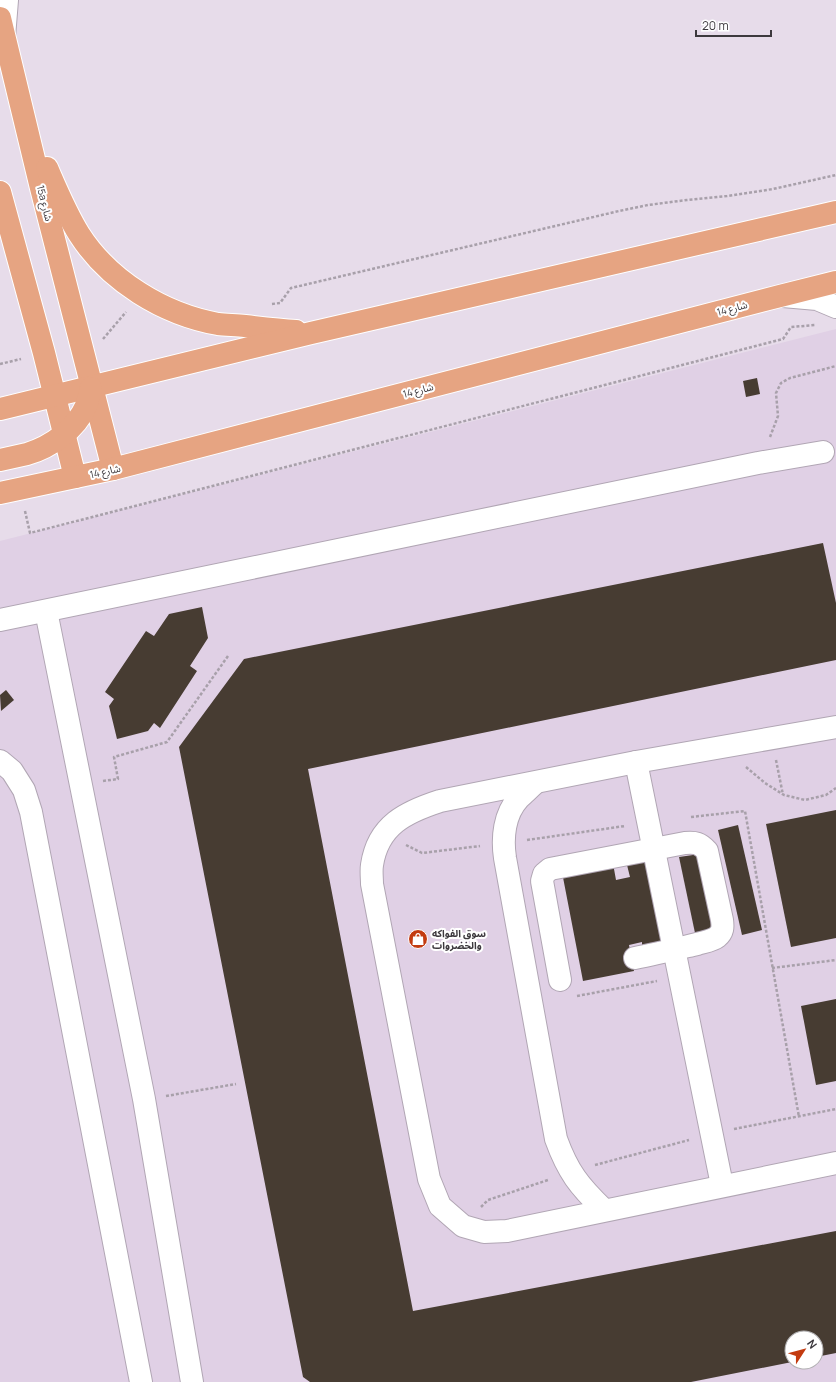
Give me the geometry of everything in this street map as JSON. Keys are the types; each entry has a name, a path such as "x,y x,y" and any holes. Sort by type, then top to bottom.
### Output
{"main road":[{"name":"15a شارع","path":"2,27 91,388 113,469"},
{"path":"22,111 66,210 80,235 97,257 117,277 140,294 171,310 191,317 218,324 311,333"},
{"path":"0,192 44,353 75,478"},
{"path":"0,409 91,388 311,333 836,212"},
{"name":"شارع 14","path":"10,491 113,469 836,282"},
{"path":"0,460 28,454 48,446 65,434 77,421 86,406 91,388"}],"street":[{"path":"2,27 7,0"},
{"path":"780,296 817,300 836,307"},
{"path":"0,620 758,463 823,452"},
{"path":"46,610 144,1099 192,1382"},
{"path":"836,727 636,762 417,808 399,818 384,834 376,849 372,866 374,892 429,1179 440,1206 462,1226 484,1232 507,1231 722,1185 836,1163"},
{"path":"0,761 12,771 24,790 31,812 141,1382"},
{"path":"636,762 722,1185"},
{"path":"535,783 518,799 507,820 503,843 556,1139 570,1172 585,1193 604,1210"},
{"path":"565,989 542,881 544,874 550,869 557,867 653,849 694,842 702,845 708,855 722,920 723,927 721,934 716,938 674,950 635,958"}],"path":[{"path":"266,304 280,303 291,288 619,211 648,205 773,189 836,175"},
{"path":"80,344 104,338 140,294"},
{"path":"10,491 30,533 783,339 792,327 816,325"},
{"path":"0,364 44,353"},
{"path":"758,463 774,431 778,416 776,393 781,383 790,378 836,366"},
{"path":"118,779 114,757 167,742 228,656"},
{"path":"772,738 784,795"},
{"path":"723,747 765,783 784,795 805,800 826,795 836,788"},
{"path":"772,968 836,960"},
{"path":"565,989 679,977"},
{"path":"144,1099 236,1084"},
{"path":"462,1226 488,1200 570,1172 711,1133 836,1109"}],"shaded area":[{"name":"سوق الفواكه والخضروات","path":"836,329 836,1382 0,1382 0,541"}],"building":[{"path":"757,378 760,394 746,397 743,381"},
{"path":"823,543 836,603 836,660 308,769 413,1311 836,1231 836,1353 824,1355 824,1330 784,1330 784,1364 691,1382 310,1382 303,1377 179,747 244,659"},
{"path":"202,607 208,638 190,666 197,671 160,728 154,723 148,731 117,739 109,706 114,699 105,692 146,631 154,636 169,614"},
{"path":"6,690 14,700 1,711 0,695"},
{"path":"836,810 836,938 791,947 766,824"},
{"path":"738,825 762,930 742,935 718,830"},
{"path":"700,854 716,929 695,933 679,857"},
{"path":"612,858 616,880 630,877 627,865 647,861 662,941 642,945 642,942 629,945 634,971 583,981 561,867"},
{"path":"836,999 836,1081 816,1085 801,1006"}],"place":[{"name":"سوق الفواكه والخضروات","path":"418,939"}]}
